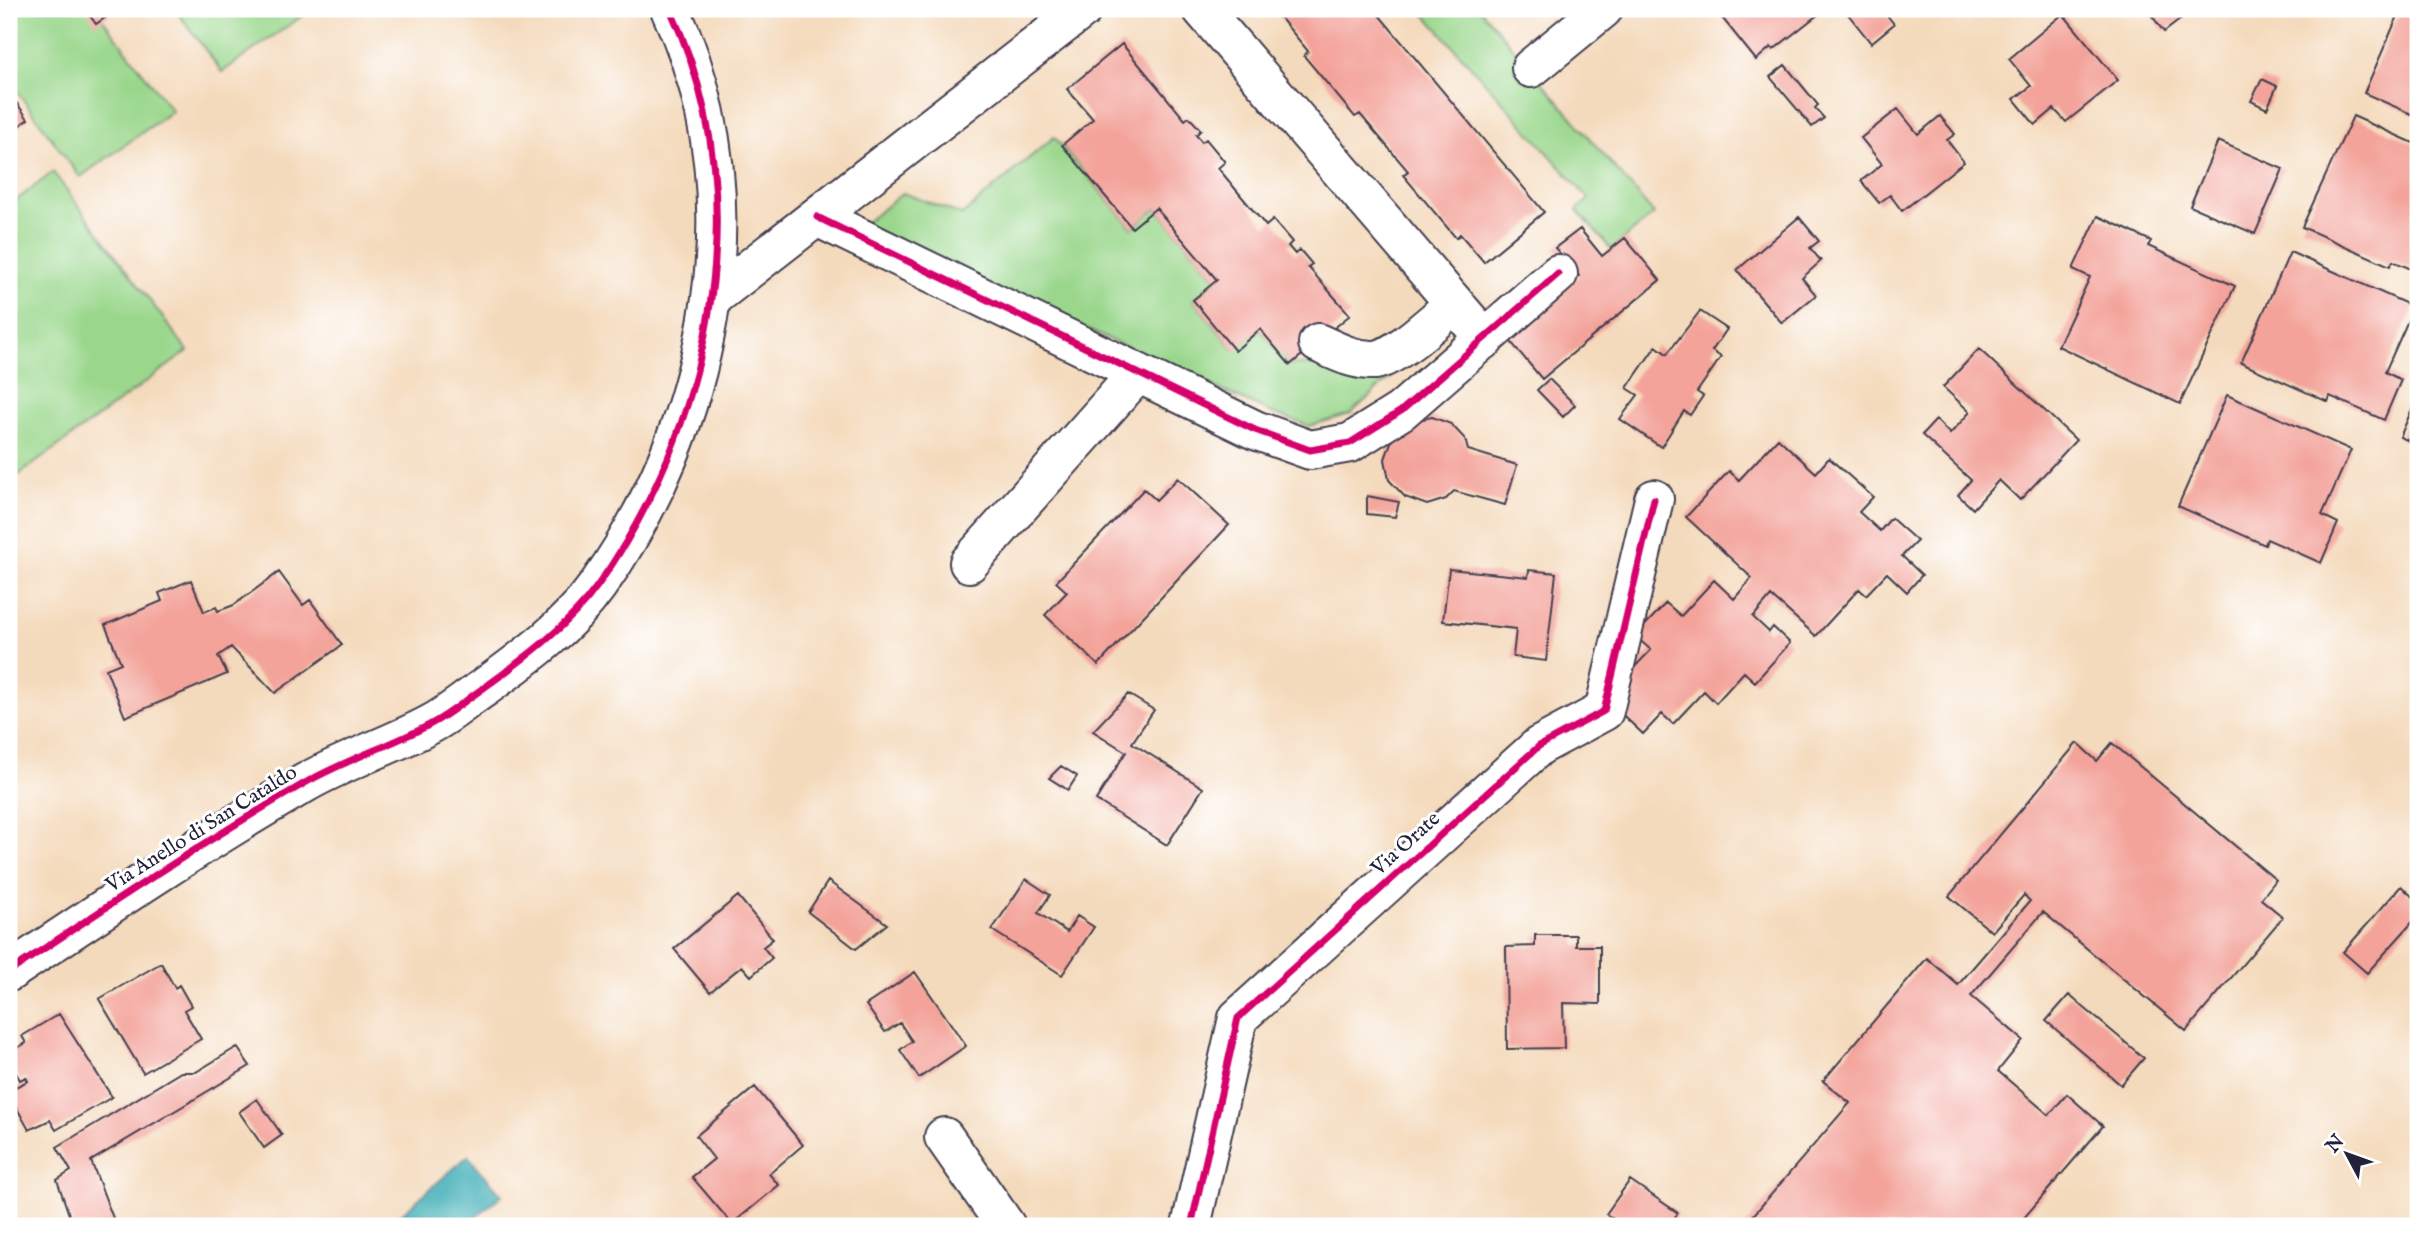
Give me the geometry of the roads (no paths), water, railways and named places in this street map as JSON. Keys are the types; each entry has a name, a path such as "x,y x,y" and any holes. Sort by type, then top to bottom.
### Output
{"street":[{"name":"Via Anello di San Cataldo","path":"9,972 174,862 308,781 433,723 545,641 596,587 641,516 682,422 703,352 719,238 715,160 700,83 670,9"},
{"path":"711,299 1083,9"},
{"path":"1202,9 1485,339"},
{"path":"1531,68 1603,9"},
{"path":"817,217 1255,430 1310,450 1350,443 1401,411 1558,274"},
{"path":"1318,343 1350,358 1377,360 1414,338 1454,303"},
{"path":"969,563 1138,373"},
{"name":"Via Orate","path":"1191,1226 1238,1017 1539,746 1604,711 1654,499"},
{"path":"944,1137 1006,1226"}],"water":[{"path":"468,1156 502,1195 465,1226 394,1226 391,1223"}]}
